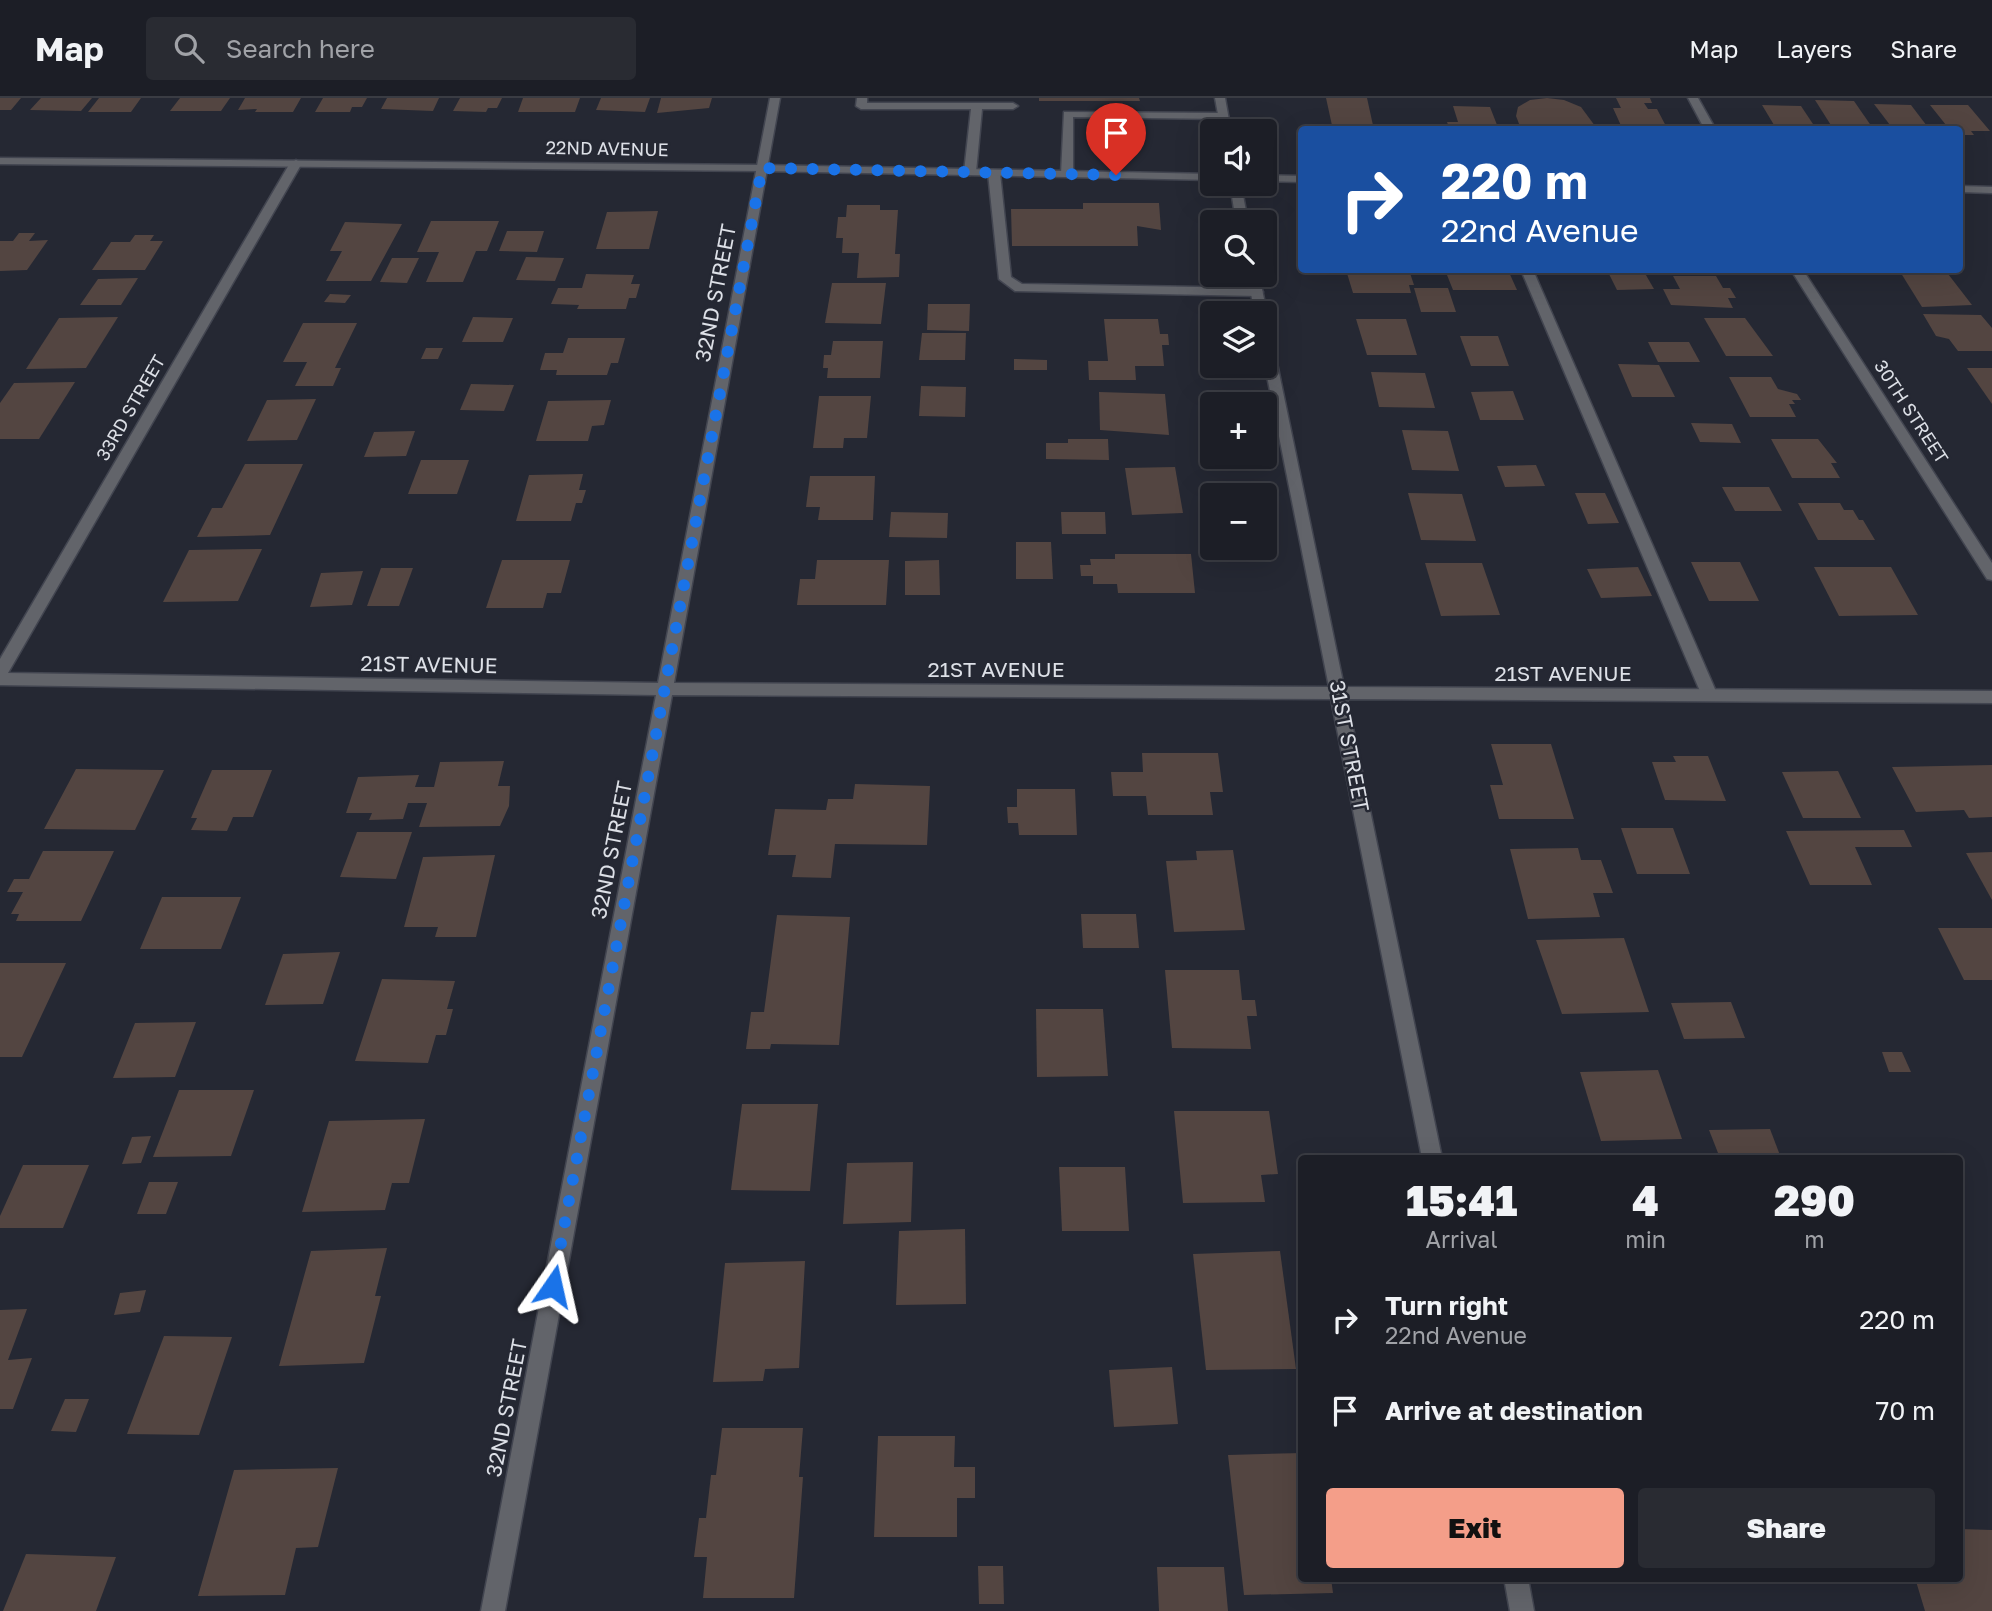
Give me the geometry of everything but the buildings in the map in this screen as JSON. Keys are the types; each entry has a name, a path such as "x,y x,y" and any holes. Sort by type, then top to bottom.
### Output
{"street":[{"name":"32ND STREET","path":"492,1611 775,98"},
{"path":"862,98 861,106 1013,106"},
{"path":"1220,98 1224,119"},
{"path":"1693,98 1709,126"},
{"path":"970,172 977,106"},
{"path":"1067,174 1068,114 1223,116"},
{"name":"22ND AVENUE","path":"0,161 762,168 1200,177"},
{"name":"33RD STREET","path":"0,673 296,163"},
{"path":"994,173 1005,279 1019,288 1257,292"},
{"path":"1277,178 1298,179"},
{"path":"1963,189 1992,190"},
{"path":"1528,273 1710,696"},
{"name":"30TH STREET","path":"1799,273 1992,575"},
{"path":"1256,287 1259,301"},
{"name":"31ST STREET","path":"1274,378 1431,1155"},
{"name":"21ST AVENUE","path":"0,679 665,689 1992,697"},
{"path":"1517,1582 1522,1611"}],"route":[{"path":"553,1286 762,168 1116,175"}]}
